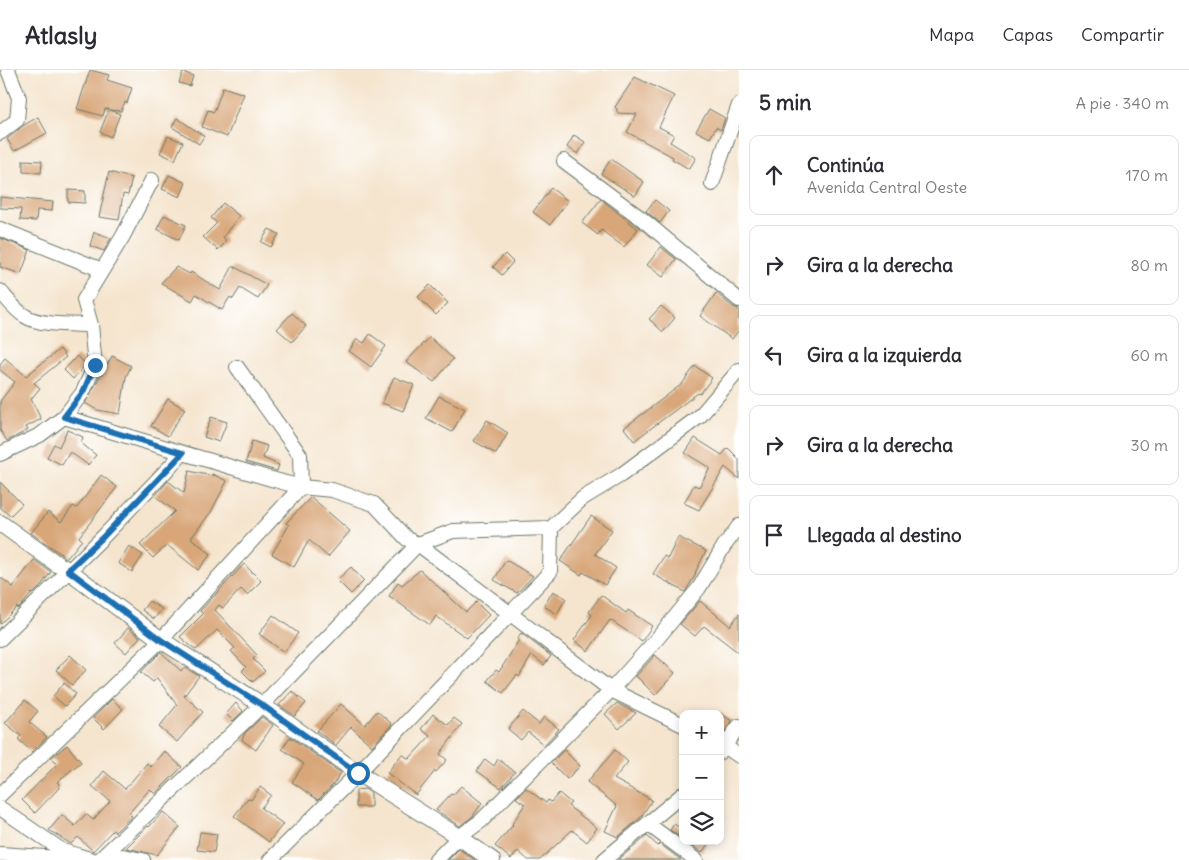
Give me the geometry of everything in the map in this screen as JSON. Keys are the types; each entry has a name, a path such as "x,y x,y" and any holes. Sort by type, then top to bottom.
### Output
{"street":[{"path":"0,133 17,120 18,98 8,70"},
{"path":"712,184 739,104"},
{"path":"564,161 642,219 739,300"},
{"path":"0,454 40,436 64,417 83,392 95,365 91,325 84,300 123,236 152,180"},
{"path":"0,229 102,270"},
{"path":"0,291 17,310 35,321 91,325"},
{"path":"0,795 161,640 301,487 300,455 237,367"},
{"path":"99,860 262,705 418,544 453,531 551,528 583,498 621,475 700,416 739,370"},
{"path":"64,417 264,478 301,487 332,490 374,504 407,539 418,544 611,690 679,723"},
{"path":"0,639 102,538 183,453"},
{"path":"0,523 68,570 161,640 262,705 358,773 492,860"},
{"path":"436,860 459,837 481,821 611,690 699,588 724,546 739,526"},
{"path":"270,860 358,773 550,572 551,528"},
{"path":"724,745 739,726"},
{"path":"724,748 739,756"},
{"path":"604,860 679,797"},
{"path":"0,808 62,850 93,860"},
{"path":"648,824 696,860"},
{"path":"0,854 80,860"},
{"path":"104,860 123,856 143,860"}],"building":[{"path":"90,70 109,75 107,80 132,88 127,103 125,102 121,111 110,110 120,114 111,137 100,132 109,109 105,109 103,116 77,109"},
{"path":"183,72 193,76 190,86 179,83"},
{"path":"635,77 674,96 659,127 674,135 670,142 696,158 689,169 672,159 673,157 627,132 637,114 617,113 615,107"},
{"path":"223,87 244,94 227,137 202,127 208,110 214,112"},
{"path":"709,109 725,118 721,130 716,127 710,138 696,131"},
{"path":"38,117 47,133 14,151 7,139 24,125"},
{"path":"177,118 204,136 199,144 172,127"},
{"path":"574,135 585,142 578,154 567,147"},
{"path":"168,136 183,142 175,160 160,153"},
{"path":"611,159 644,182 635,196 601,174"},
{"path":"23,160 42,161 41,173 23,172"},
{"path":"109,172 132,178 128,195 123,194 119,220 99,217"},
{"path":"169,175 186,183 180,197 162,189"},
{"path":"551,188 568,201 550,225 533,212"},
{"path":"68,190 85,191 85,203 68,202"},
{"path":"0,197 53,202 52,211 37,210 36,221 20,220 21,209 0,208"},
{"path":"601,199 638,229 624,247 601,230 598,235 582,223"},
{"path":"655,200 669,211 660,223 646,211"},
{"path":"223,203 239,216 223,237 225,243 218,250 203,237 217,223 211,218"},
{"path":"164,215 186,225 179,240 157,229"},
{"path":"269,229 279,234 271,247 261,242"},
{"path":"94,232 111,238 104,251 90,246"},
{"path":"0,238 30,250 21,274 0,267"},
{"path":"661,247 676,259 663,277 647,265"},
{"path":"505,254 513,262 502,275 493,267"},
{"path":"233,266 267,285 258,299 240,288 233,299 230,297 222,310 196,294 192,301 161,283 176,267 190,274 191,272 220,290"},
{"path":"430,285 448,303 436,315 418,297"},
{"path":"716,293 733,307 739,309 739,330 732,339 700,316"},
{"path":"661,306 675,318 663,332 649,319"},
{"path":"292,313 306,326 292,342 277,329"},
{"path":"370,334 386,346 371,367 349,351 357,339 364,343"},
{"path":"430,337 453,359 434,382 406,362"},
{"path":"60,349 66,357 34,383 40,388 31,399 41,419 26,427 28,430 7,441 0,430 0,401 15,382 0,370 0,364 5,358 26,376"},
{"path":"77,356 86,364 73,379 64,370"},
{"path":"112,356 131,366 126,377 120,414 97,410 85,403"},
{"path":"695,366 712,378 700,394 698,393 634,441 624,428 682,384"},
{"path":"394,377 414,385 403,411 382,403"},
{"path":"439,396 465,409 452,432 426,418"},
{"path":"168,399 185,409 168,436 151,426"},
{"path":"211,417 227,422 219,442 204,437"},
{"path":"487,420 508,433 496,454 474,441"},
{"path":"67,430 83,437 81,443 96,455 88,465 70,452 62,465 47,457 54,444 59,447"},
{"path":"695,438 722,455 728,448 739,459 739,479 725,467 699,510 684,503 694,485 699,487 710,468 685,453"},
{"path":"252,441 267,446 263,458 279,465 277,471 246,462"},
{"path":"189,471 212,476 212,474 227,481 211,512 191,538 211,554 198,570 167,545 153,558 140,545 175,511 155,496 168,481 184,493"},
{"path":"101,475 117,487 79,537 82,540 67,558 31,533 48,512 61,522 73,506 77,508"},
{"path":"0,482 22,504 10,516 0,507"},
{"path":"311,497 350,531 328,557 309,540 294,567 272,554 289,525 286,523"},
{"path":"591,516 612,530 595,554 616,568 605,585 583,572 581,575 560,561"},
{"path":"678,537 706,551 696,574 685,592 653,574 664,556 668,558"},
{"path":"129,546 143,555 132,572 118,563"},
{"path":"34,560 51,572 40,587 0,624 0,577 13,587"},
{"path":"506,560 533,576 517,593 494,580"},
{"path":"244,564 261,581 247,595 241,589 223,608 219,605 215,610 257,655 253,659 265,671 253,682 242,671 246,667 231,651 235,648 217,630 196,650 180,637 203,614 200,611"},
{"path":"351,567 364,581 351,594 337,580"},
{"path":"420,570 466,612 476,602 489,615 467,638 436,616 430,625 389,596 398,582 402,585"},
{"path":"553,591 566,598 557,614 544,606"},
{"path":"601,595 626,613 628,610 652,626 642,641 610,620 588,651 574,640 592,615 589,612"},
{"path":"149,601 162,609 154,619 142,610"},
{"path":"700,601 730,626 739,614 739,653 704,626 695,636 680,624"},
{"path":"273,615 298,633 284,652 259,634"},
{"path":"128,628 140,637 126,653 115,643"},
{"path":"521,633 551,656 544,665 532,655 519,677 517,675 503,693 487,681 496,670 499,672 519,640 517,639"},
{"path":"161,652 181,671 184,667 199,676 184,696 203,712 177,742 159,727 177,705 157,678 153,682 141,672"},
{"path":"70,655 86,670 72,685 56,670"},
{"path":"655,655 675,673 655,695 636,676"},
{"path":"64,683 76,694 65,706 53,696"},
{"path":"292,691 306,703 295,716 279,705"},
{"path":"112,699 123,709 104,729 93,718"},
{"path":"25,700 38,711 29,722 47,737 32,752 18,739 21,736 5,723"},
{"path":"236,703 243,711 233,721 226,714"},
{"path":"617,703 636,713 619,729 605,714"},
{"path":"341,704 365,725 377,711 392,724 372,746 351,727 336,745 317,731"},
{"path":"523,711 539,724 544,717 559,729 544,745 528,732 521,740 508,729"},
{"path":"433,714 448,725 454,718 462,724 440,754 447,760 435,771 416,795 387,773 402,754 409,759 430,736 421,729"},
{"path":"724,716 732,721 724,733"},
{"path":"262,717 273,725 256,750 242,740 245,733"},
{"path":"290,737 341,773 332,786 318,800 292,782 304,764 282,749"},
{"path":"67,745 81,762 57,782 59,788 35,813 22,800 57,764 51,758"},
{"path":"564,750 580,766 567,779 551,763"},
{"path":"615,750 628,762 614,779 652,800 641,817 618,837 605,831 617,806 587,782"},
{"path":"164,751 182,767 155,794 150,789 128,814 132,816 115,832 113,830 93,851 78,837 71,844 49,830 62,815 75,826 86,814 93,820 110,801 92,786 104,771 125,789 147,763 151,767"},
{"path":"485,759 494,766 498,759 515,772 501,788 477,771"},
{"path":"461,786 482,803 472,817 460,826 436,810"},
{"path":"260,787 271,795 261,808 283,824 269,842 234,816 248,798 251,800"},
{"path":"526,788 546,803 548,800 551,802 559,793 571,803 568,806 597,828 587,842 572,830 540,860 528,860 518,851 511,859 495,846 513,825 525,804 516,798"},
{"path":"365,789 371,793 371,807 356,807 356,790"},
{"path":"163,812 180,827 157,855 126,848 149,827"},
{"path":"674,824 679,827 679,836 670,830"},
{"path":"200,832 217,834 214,852 197,850"},
{"path":"647,836 658,846 660,844 681,860 618,860"},
{"path":"691,845 707,845 702,853"},
{"path":"459,849 475,860 448,860"}],"route":[{"path":"95,365 83,392 64,417 183,453 102,538 68,570 161,640 262,705 358,773"}]}
